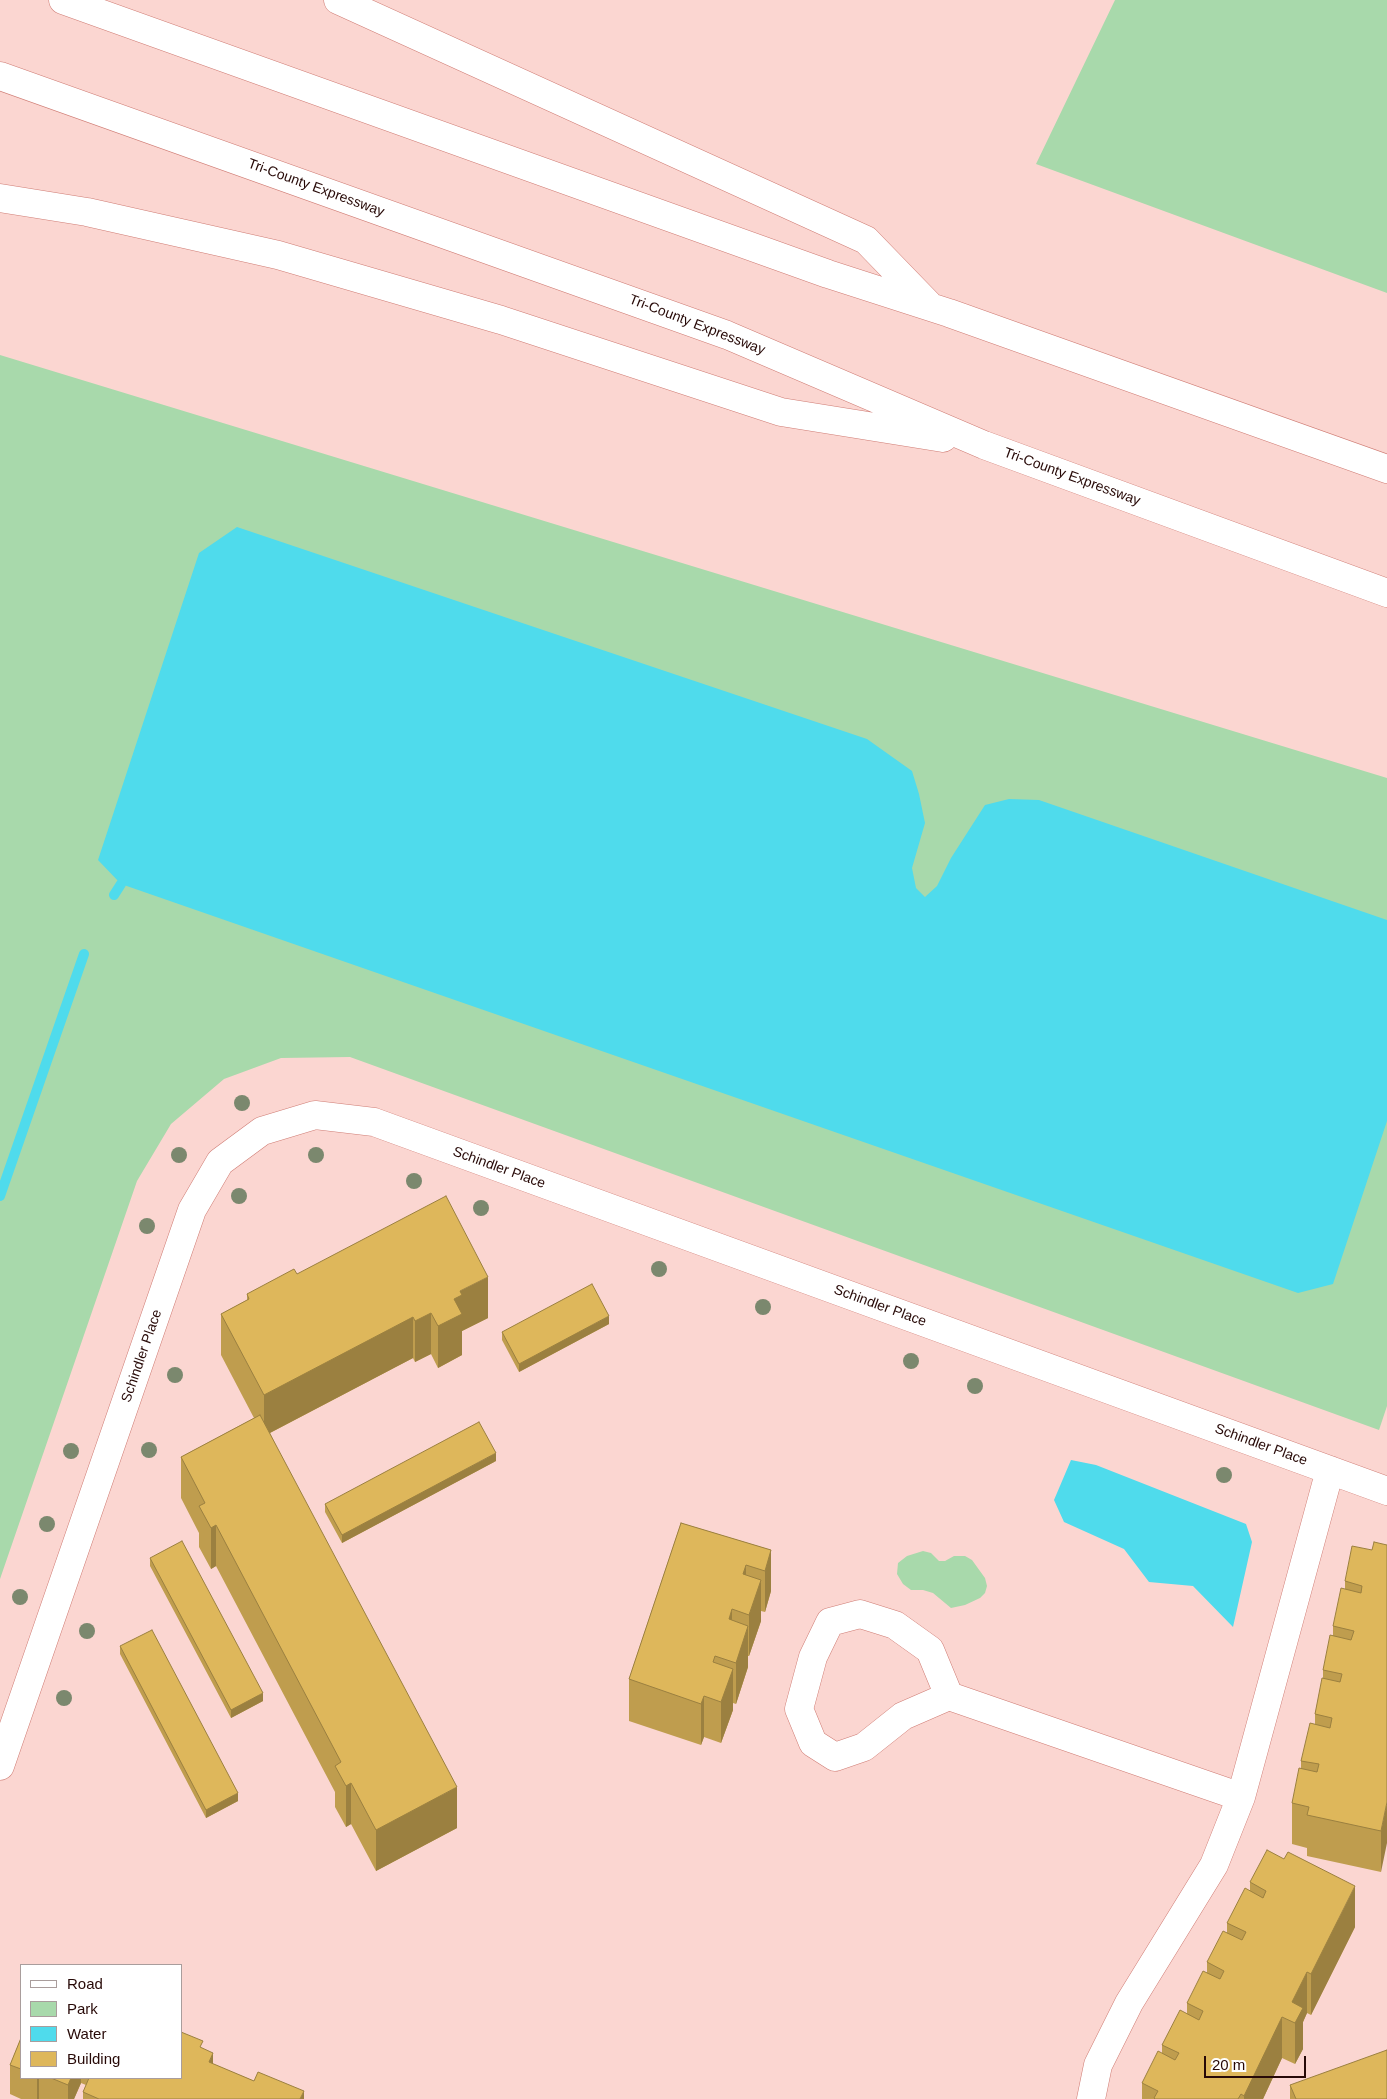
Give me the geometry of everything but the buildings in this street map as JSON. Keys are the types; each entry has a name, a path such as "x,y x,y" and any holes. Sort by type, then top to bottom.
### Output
{"main road":[{"path":"63,0 810,268 930,307 1387,469"},
{"path":"338,0 866,240 930,307"},
{"name":"Tri-County Expressway","path":"0,76 727,334 984,445 1387,593"},
{"path":"0,198 87,212 278,255 501,320 781,412 984,445"},
{"name":"Schindler Place","path":"0,1766 192,1210 220,1162 262,1131 315,1115 374,1122 1387,1491"},
{"path":"1091,2099 1098,2065 1102,2056 1129,2003 1214,1864 1241,1797 1330,1470"},
{"path":"949,1696 930,1650 895,1625 860,1614 830,1622 813,1657 799,1709 813,1743 835,1756 864,1747 904,1716 949,1696 1241,1797"}],"green space":[{"path":"1115,0 1387,0 1387,293 1036,164"},
{"path":"0,355 1387,778 1387,1406 1379,1430 350,1057 281,1058 224,1079 171,1124 137,1181 0,1579"},
{"path":"923,1551 931,1553 939,1561 945,1561 954,1556 965,1556 972,1560 985,1578 987,1586 985,1593 980,1598 965,1605 951,1608 933,1593 923,1590 911,1590 903,1584 897,1574 898,1563 907,1556"}],"water":[{"path":"237,527 867,739 912,771 925,823 912,868 916,888 925,897 937,886 951,858 985,805 1009,799 1039,800 1387,920 1387,1121 1333,1284 1298,1293 121,884 98,860 199,553"},
{"path":"1071,1460 1096,1465 1246,1524 1252,1542 1233,1627 1193,1586 1149,1582 1124,1549 1064,1522 1054,1500"}],"waterway":[{"path":"114,895 121,884"},
{"path":"0,1196 84,954"}]}
